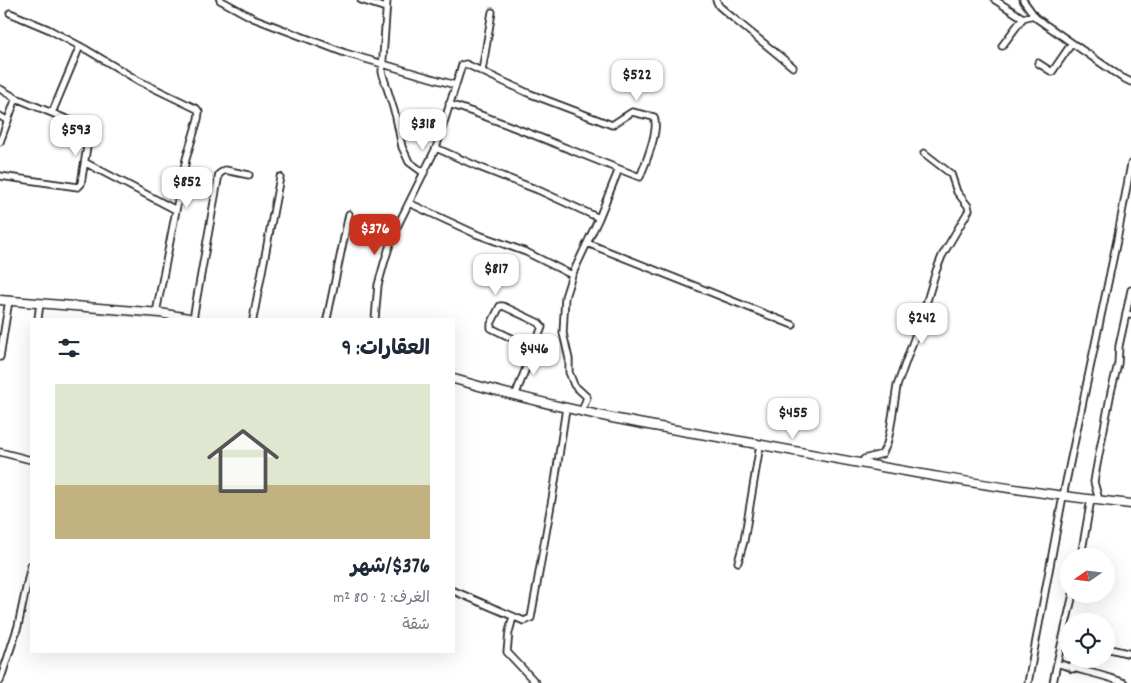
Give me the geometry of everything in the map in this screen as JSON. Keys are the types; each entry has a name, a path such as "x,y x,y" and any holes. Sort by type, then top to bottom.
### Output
{"street":[{"path":"220,0 253,18 345,53 455,85"},
{"path":"361,0 386,8"},
{"path":"387,0 381,63 384,80 396,117 402,147 409,162 424,174"},
{"path":"716,0 719,6 793,68"},
{"path":"995,0 1023,18"},
{"path":"1023,0 1033,15 1121,77 1131,82"},
{"path":"482,71 492,12"},
{"path":"10,13 48,29 139,81 197,109 198,119 186,159 156,313"},
{"path":"1002,46 1023,18 1033,15"},
{"path":"1038,63 1052,72 1072,43"},
{"path":"52,113 80,46"},
{"path":"375,318 378,285 393,235 436,148 449,104 461,66 464,64 522,90 612,124 632,112 654,118 656,123 650,152 640,176 598,162 519,129 449,104"},
{"path":"0,89 16,98 88,128 89,134 86,163 81,184 78,187 0,176"},
{"path":"0,142 16,98"},
{"path":"0,116 8,121"},
{"path":"436,148 538,190 599,218"},
{"path":"862,464 864,459 882,454 888,444 897,386 928,301 936,271 942,256 969,210 957,192 951,174 924,153"},
{"path":"86,163 176,210"},
{"path":"1028,683 1063,496 1117,240 1131,164"},
{"path":"582,411 587,396 574,385 570,376 569,359 562,333 566,297 572,275 599,218 619,169"},
{"path":"194,318 220,174 225,170 249,175"},
{"path":"253,318 264,252 280,177"},
{"path":"409,203 476,234 526,252 572,275"},
{"path":"328,318 349,214"},
{"path":"587,243 793,325"},
{"path":"1083,548 1095,500 1095,476 1109,400 1118,364 1119,346 1128,315 1131,290"},
{"path":"0,300 156,313 188,318"},
{"path":"0,357 9,300"},
{"path":"38,318 40,303"},
{"path":"515,396 534,348 542,327 504,306 500,306 491,324 491,328 534,348"},
{"path":"455,378 515,396 566,408 862,464 934,477 1131,504"},
{"path":"455,591 524,621 531,618 566,408"},
{"path":"738,562 746,530 747,514 760,445"},
{"path":"0,452 30,460"},
{"path":"0,682 18,626 30,570"},
{"path":"1053,683 1072,603"},
{"path":"513,616 507,652 536,683"},
{"path":"1115,650 1131,654"},
{"path":"1057,663 1124,683"}]}
